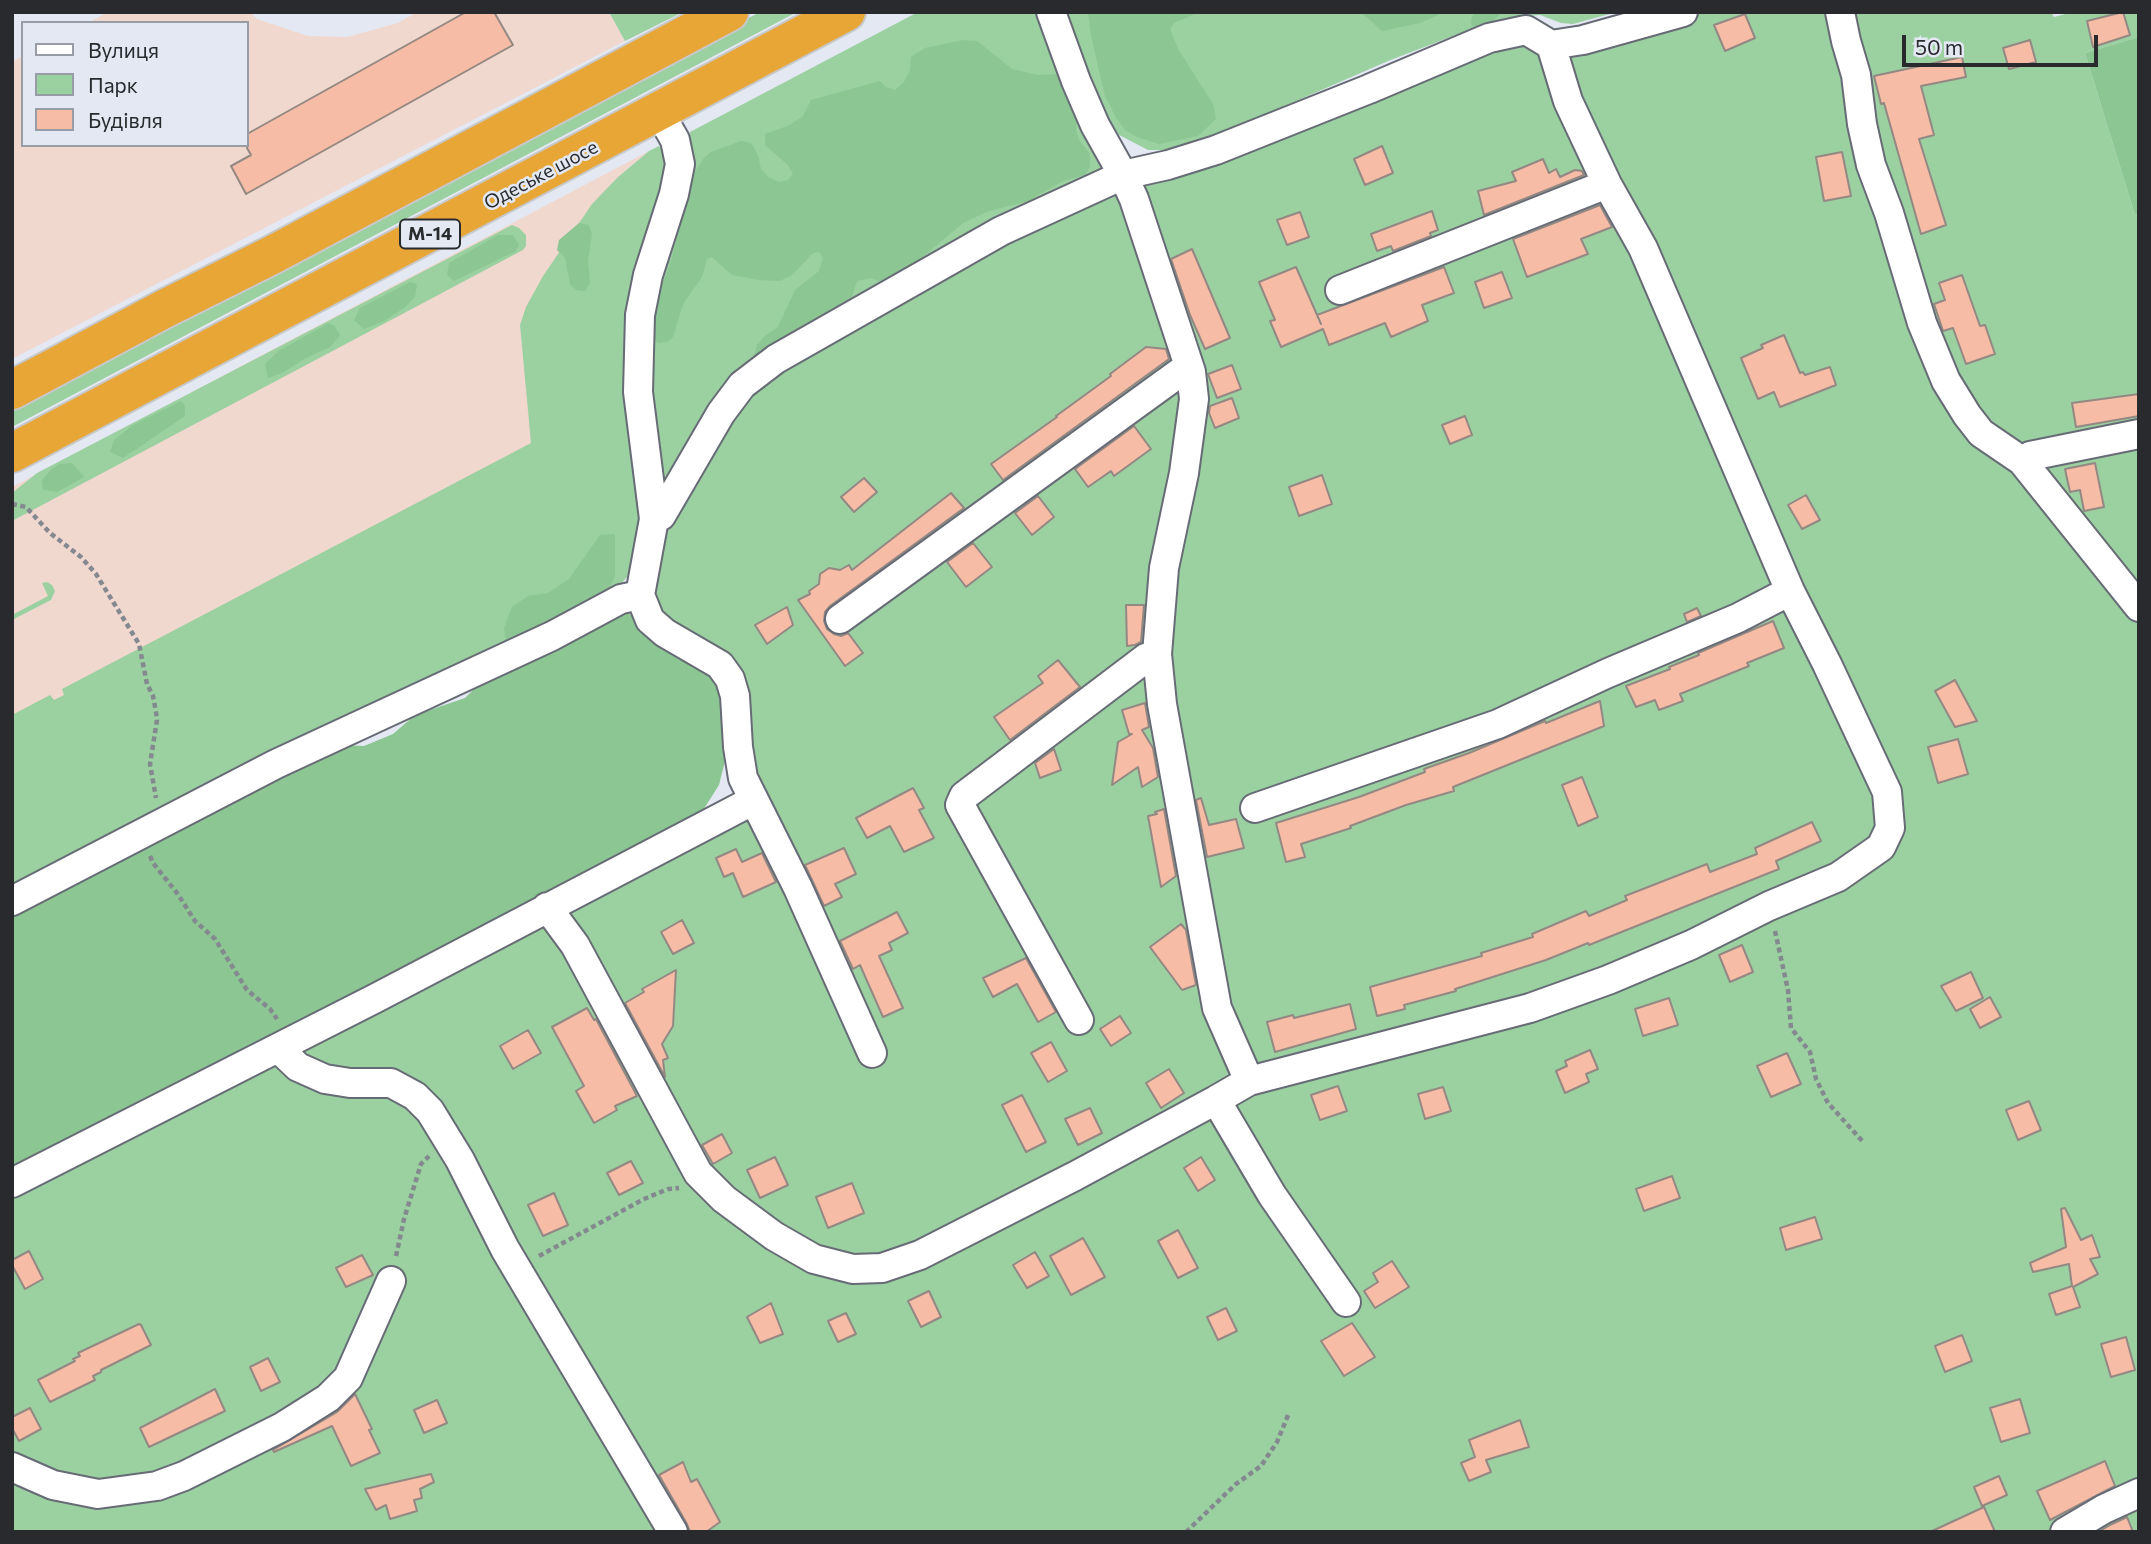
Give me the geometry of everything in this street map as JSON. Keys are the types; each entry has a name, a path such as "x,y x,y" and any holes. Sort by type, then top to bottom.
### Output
{"highway":[{"name":"М-14","path":"12,390 729,12"},
{"name":"Одеське шосе","path":"12,453 846,12"}],"lane":[{"path":"1051,12 1095,125 1123,175 1149,243 1191,372 1194,400 1184,473 1164,568 1157,654 1164,718 1204,950 1217,1008 1249,1081"},
{"path":"654,519 661,516 721,413 742,385 776,359 1001,231 1123,175 1216,150 1369,89 1489,37 1526,30 1551,45 1583,40 1683,12"},
{"path":"1840,12 1856,75 1862,124 1871,165 1889,213 1922,323 1946,381 1981,433 2022,461 2139,607"},
{"path":"547,907 575,944 698,1173 724,1199 774,1236 814,1259 853,1269 882,1268 920,1255 1076,1176 1249,1081 1530,1008 1608,980 1690,945 1769,906 1817,887 1860,863 1881,847 1890,828 1887,792 1790,592 1643,248 1607,184 1568,102 1551,45"},
{"path":"659,112 675,140 680,164 671,204 648,275 639,326 638,392 654,519 640,595 650,620 665,633 720,665 730,679 735,696 741,771 798,888 872,1053"},
{"path":"1340,290 1607,184"},
{"path":"840,619 1180,373 1191,372"},
{"path":"2022,461 2030,456 2139,434"},
{"path":"1255,808 1498,724 1608,673 1738,618 1790,592"},
{"path":"12,901 276,764 552,636 621,599 640,595"},
{"path":"1079,1020 960,805 964,796 1146,658 1157,654"},
{"path":"12,1184 754,800"},
{"path":"278,1048 298,1067 325,1079 350,1083 391,1083 415,1096 430,1111 516,1268 673,1532"},
{"path":"1216,1100 1272,1195 1346,1303"},
{"path":"12,1467 53,1485 98,1494 157,1486 184,1476 282,1427 328,1398 348,1378 391,1281"},
{"path":"2065,1532 2104,1508 2139,1493"}],"path":[{"path":"12,504 26,507 50,533 88,565 139,644 157,720 150,764 153,789 159,804 157,826 142,843 153,863 195,921 215,939 247,990 274,1015 278,1022 278,1048"},
{"path":"1769,906 1788,990 1791,1028 1810,1052 1816,1079 1828,1103 1864,1143"},
{"path":"391,1281 404,1219 421,1164 446,1137"},
{"path":"516,1268 644,1199 668,1189 695,1186 707,1181"},
{"path":"1186,1532 1236,1484 1261,1466 1277,1442 1289,1413"}],"shaded area":[{"path":"108,12 250,12 257,19 308,36 347,37 398,23 417,12 609,12 625,41 12,359 12,62 21,57 21,147 248,147 248,21 92,21"},
{"path":"649,151 618,177 520,325 532,443 12,748 12,487"}],"green space":[{"path":"609,12 683,12 625,41"},
{"path":"760,12 797,12 12,427 12,408"},
{"path":"918,12 1042,12 1106,157 1104,172 773,355 659,512 642,353 690,132"},
{"path":"1065,12 1617,12 1573,24 1561,23 1540,15 1515,17 1479,26 1388,61 1193,146 1148,150 1119,135 1106,114"},
{"path":"1088,12 1199,12 1174,23 1170,29 1178,49 1213,104 1216,119 1198,136 1159,144 1125,130 1105,96"},
{"path":"1361,12 1445,12 1420,23 1382,31"},
{"path":"1474,12 1502,12 1488,26 1478,27 1472,26"},
{"path":"1697,12 2051,12 2054,17 2073,12 2139,12 2139,37 2085,53 2135,215 2139,215 2139,1532 12,1532 12,1191 762,802 677,631 648,598 661,529 740,394 1006,235 1499,39 1605,38"},
{"path":"2139,37 2139,214 2135,215 2085,53"},
{"path":"963,40 977,41 1012,69 1038,75 1062,74 1077,97 1076,130 1079,140 1090,154 1090,166 1085,175 1063,181 1028,201 989,211 963,223 903,273 879,281 871,278 857,281 851,300 789,335 768,355 753,359 757,345 778,327 795,290 819,271 823,258 819,252 813,253 792,275 780,281 732,275 712,257 707,259 702,277 683,304 673,337 667,342 658,343 652,338 653,310 671,261 694,173 704,158 711,152 741,141 751,143 758,155 761,169 768,177 779,182 788,180 793,174 788,165 765,145 765,134 790,125 803,116 811,100 880,81 895,90 904,82 910,71 911,57 925,48"},
{"path":"659,146 672,163 638,286 648,528 630,573 618,588 12,894 12,715 50,695 54,700 64,695 62,689 531,443 520,325 526,307 543,276 592,204 618,177"},
{"path":"579,223 589,225 592,234 588,261 590,283 585,291 576,290 570,284 565,258 557,250 559,240"},
{"path":"512,225 526,235 526,246 523,250 12,521 12,493 37,473"},
{"path":"498,235 513,235 519,245 516,251 454,281 447,275 449,263"},
{"path":"410,282 417,284 415,297 404,308 384,321 364,329 354,320 360,308"},
{"path":"329,323 335,326 340,336 330,347 268,378 265,364 280,350"},
{"path":"181,401 185,406 185,416 123,458 110,452 114,440 133,425"},
{"path":"72,463 84,477 57,492 43,490 42,480 51,470 59,464"},
{"path":"615,534 615,576 610,587 592,602 506,643 504,628 512,607 528,596 548,593 569,579 600,535"},
{"path":"47,582 55,591 51,600 12,620 12,615 48,596 42,583"},
{"path":"620,612 633,615 661,649 713,670 726,700 728,749 719,785 700,815 12,1174 12,911 342,745 364,746 393,734 415,715 465,698 482,681"}],"building":[{"path":"466,12 494,12 513,45 246,194 231,166 251,155 247,148 248,133"},
{"path":"2123,12 2130,35 2093,47 2087,21"},
{"path":"1745,14 1755,38 1725,51 1714,25"},
{"path":"2030,40 2036,62 2009,69 2003,48"},
{"path":"1962,57 1966,77 1921,86 1934,135 1919,139 1946,225 1921,234 1874,76"},
{"path":"1382,146 1393,173 1365,185 1354,159"},
{"path":"1842,152 1851,196 1824,201 1816,157"},
{"path":"1543,159 1549,173 1556,169 1560,177 1575,170 1582,171 1584,175 1484,215 1478,191 1516,181 1512,172"},
{"path":"1600,205 1612,227 1581,239 1588,254 1527,277 1513,239"},
{"path":"1432,211 1438,230 1430,233 1431,236 1393,251 1391,246 1377,251 1371,234"},
{"path":"1300,212 1309,237 1287,245 1277,220"},
{"path":"1192,249 1230,338 1205,349 1171,259"},
{"path":"1296,267 1317,315 1444,267 1454,293 1422,305 1428,321 1391,337 1385,323 1329,345 1323,329 1281,347 1270,321 1275,320 1259,282"},
{"path":"1502,272 1512,298 1484,308 1475,282"},
{"path":"1962,275 1980,326 1985,325 1995,354 1966,364 1953,328 1943,331 1934,304 1945,300 1939,283"},
{"path":"1784,335 1800,373 1805,375 1830,367 1836,385 1780,407 1774,392 1758,399 1741,358"},
{"path":"1146,347 1166,349 1169,359 1003,480 991,464 1057,417"},
{"path":"1232,365 1241,389 1217,398 1208,374"},
{"path":"2139,394 2139,416 2076,427 2072,403"},
{"path":"1232,398 1239,418 1215,428 1209,413 1210,406"},
{"path":"1465,416 1472,435 1450,444 1442,425"},
{"path":"1134,426 1151,449 1114,476 1111,471 1088,487 1075,469"},
{"path":"2095,463 2104,507 2084,511 2080,490 2070,492 2065,469"},
{"path":"1322,475 1332,504 1299,516 1289,487"},
{"path":"864,478 877,492 854,512 841,497"},
{"path":"951,493 964,508 825,612 827,629 841,636 848,633 863,653 845,666 798,600 810,594 809,591 819,584 820,574 829,568 840,570 849,565 852,570"},
{"path":"1806,495 1820,520 1802,529 1788,505"},
{"path":"1038,496 1054,517 1032,535 1015,513"},
{"path":"973,543 992,567 966,587 947,562"},
{"path":"1126,605 1144,605 1141,642 1127,646"},
{"path":"787,607 793,625 767,644 755,625"},
{"path":"1697,608 1701,616 1687,622 1684,614"},
{"path":"1773,621 1784,648 1747,663 1749,666 1680,694 1683,701 1659,710 1655,700 1636,707 1626,686 1670,669 1669,667 1699,655 1698,653"},
{"path":"1058,660 1080,687 1010,740 994,717 1043,683 1038,676"},
{"path":"1955,680 1977,721 1955,727 1935,691"},
{"path":"1600,701 1604,726 1453,787 1454,791 1406,805 1350,826 1351,828 1301,844 1305,857 1286,862 1276,823 1359,797"},
{"path":"1145,703 1149,727 1142,730 1153,748 1158,777 1142,787 1138,767 1112,785 1118,742 1132,734 1129,734 1122,710"},
{"path":"1958,739 1968,774 1938,783 1928,747"},
{"path":"1054,749 1061,770 1040,778 1035,763"},
{"path":"1582,777 1598,817 1578,826 1562,785"},
{"path":"913,788 924,808 919,810 934,838 904,852 890,826 867,838 856,818"},
{"path":"1201,798 1209,825 1236,819 1244,848 1207,857 1196,800"},
{"path":"1164,809 1176,876 1161,887 1148,816"},
{"path":"1812,822 1821,841 1776,861 1779,869 1589,945 1588,943 1546,960 1455,989 1456,991 1404,1005 1405,1009 1377,1016 1370,987 1482,956 1481,953 1533,937 1532,934 1586,911 1589,916 1627,900 1625,896 1707,864 1710,872 1757,854 1755,848"},
{"path":"844,848 856,874 835,884 842,897 824,906 805,865"},
{"path":"736,849 742,862 762,853 776,882 743,897 733,873 724,877 716,858"},
{"path":"897,912 908,933 889,943 892,950 879,956 903,1008 883,1017 860,965 853,969 840,941"},
{"path":"682,920 694,943 673,954 661,932"},
{"path":"1181,924 1186,930 1196,985 1182,990 1150,947"},
{"path":"1742,945 1753,972 1730,982 1719,955"},
{"path":"1026,958 1056,1012 1038,1022 1017,984 993,997 983,978"},
{"path":"676,970 673,1026 662,1044 668,1058 663,1060 665,1077 625,1003 644,992 642,989"},
{"path":"1971,972 1983,998 1956,1011 1941,986"},
{"path":"1990,997 2001,1017 1980,1028 1970,1009"},
{"path":"1669,998 1678,1025 1643,1036 1635,1009"},
{"path":"1350,1004 1356,1029 1275,1052 1267,1022"},
{"path":"587,1008 594,1020 596,1019 637,1096 615,1106 617,1110 594,1123 576,1091 584,1086 552,1027"},
{"path":"1120,1016 1131,1033 1111,1046 1100,1029"},
{"path":"528,1030 541,1053 513,1069 500,1046"},
{"path":"1051,1042 1067,1071 1048,1082 1031,1053"},
{"path":"1590,1050 1598,1069 1586,1074 1589,1082 1565,1093 1556,1071 1567,1066 1565,1061"},
{"path":"1787,1053 1801,1084 1771,1097 1757,1066"},
{"path":"1169,1069 1184,1093 1161,1108 1146,1083"},
{"path":"1338,1086 1347,1111 1320,1120 1311,1095"},
{"path":"1443,1087 1451,1111 1425,1119 1418,1094"},
{"path":"1022,1095 1046,1142 1026,1152 1002,1105"},
{"path":"2029,1101 2041,1130 2018,1140 2006,1110"},
{"path":"1090,1108 1102,1133 1078,1145 1065,1119"},
{"path":"722,1134 732,1153 713,1164 702,1145"},
{"path":"775,1157 788,1185 760,1198 747,1170"},
{"path":"1201,1157 1215,1180 1198,1191 1184,1168"},
{"path":"631,1161 643,1183 619,1195 607,1173"},
{"path":"1672,1176 1680,1198 1644,1211 1636,1189"},
{"path":"852,1183 864,1213 828,1228 816,1197"},
{"path":"554,1193 568,1225 543,1236 528,1205"},
{"path":"2065,1208 2081,1240 2092,1235 2100,1257 2090,1259 2098,1274 2073,1287 2080,1307 2056,1315 2049,1294 2072,1286 2069,1264 2033,1272 2030,1263 2066,1247 2061,1209"},
{"path":"1815,1217 1822,1239 1786,1250 1780,1228"},
{"path":"1178,1230 1198,1268 1178,1278 1158,1241"},
{"path":"1083,1238 1105,1277 1071,1295 1050,1256"},
{"path":"29,1251 43,1279 25,1289 12,1260"},
{"path":"1035,1252 1049,1276 1027,1288 1013,1265"},
{"path":"362,1255 373,1275 346,1287 336,1268"},
{"path":"1392,1261 1409,1287 1375,1308 1364,1291 1378,1282 1373,1273"},
{"path":"929,1291 941,1317 921,1327 908,1301"},
{"path":"771,1303 783,1334 760,1343 747,1317"},
{"path":"1226,1308 1237,1331 1218,1340 1207,1317"},
{"path":"846,1313 856,1334 838,1342 828,1321"},
{"path":"1352,1323 1375,1357 1344,1376 1321,1341"},
{"path":"139,1324 151,1345 101,1370 93,1376 95,1380 50,1402 38,1380 75,1361 73,1359 80,1356 78,1353"},
{"path":"1962,1335 1972,1361 1945,1372 1935,1346"},
{"path":"2126,1337 2135,1370 2111,1377 2101,1344"},
{"path":"268,1358 280,1382 261,1391 250,1367"},
{"path":"215,1389 225,1411 149,1447 140,1428"},
{"path":"355,1394 380,1453 351,1466 332,1426 274,1452 273,1450 337,1412"},
{"path":"2020,1399 2030,1433 2001,1442 1990,1408"},
{"path":"437,1400 447,1423 424,1433 414,1410"},
{"path":"30,1408 41,1429 19,1441 12,1428 12,1417"},
{"path":"1520,1420 1529,1447 1486,1460 1491,1472 1469,1481 1461,1463 1475,1457 1469,1440"},
{"path":"2105,1461 2115,1486 2050,1520 2037,1491"},
{"path":"683,1462 691,1482 697,1479 720,1522 706,1532 690,1532 659,1475"},
{"path":"431,1474 434,1482 420,1489 422,1498 414,1500 417,1511 390,1519 386,1505 376,1510 365,1489"},
{"path":"1999,1476 2007,1495 1982,1506 1974,1487"},
{"path":"1984,1507 1995,1532 1930,1532"},
{"path":"2127,1517 2133,1532 2098,1532 2112,1524"}]}
